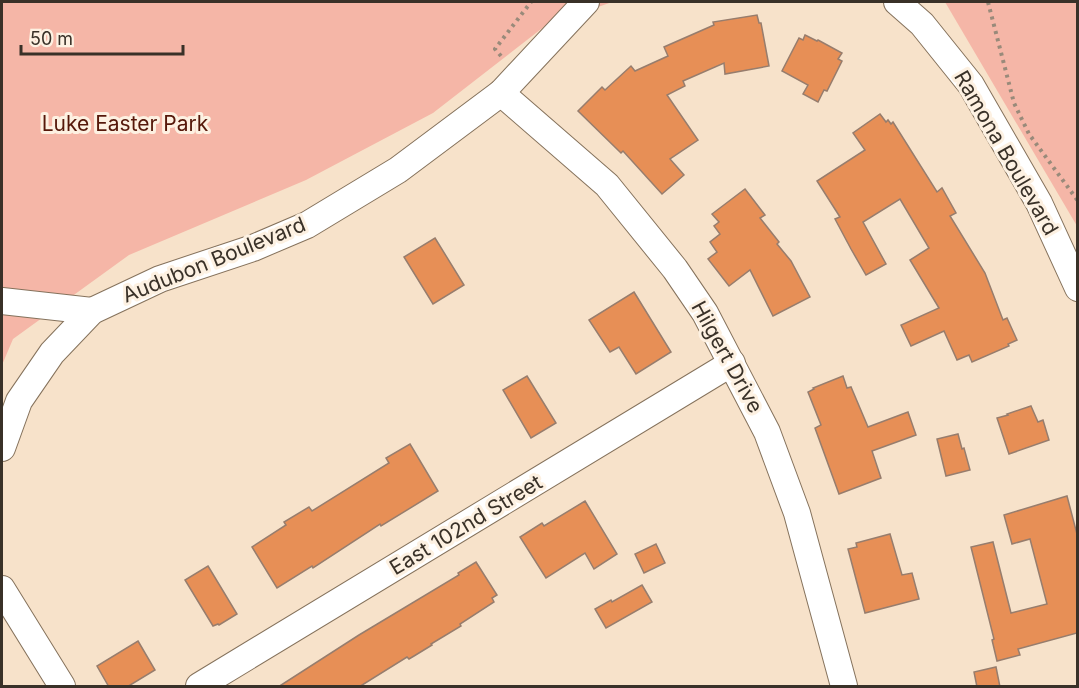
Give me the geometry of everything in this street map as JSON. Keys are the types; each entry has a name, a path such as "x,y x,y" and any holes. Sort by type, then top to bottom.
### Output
{"street":[{"name":"Audubon Boulevard","path":"2,448 19,401 52,353 92,310 160,279 253,248 307,225 398,170 501,93 585,2"},
{"name":"Ramona Boulevard","path":"897,2 922,24 971,85 1039,203 1077,288"},
{"name":"Hilgert Drive","path":"501,93 607,185 675,269 705,313 767,432 798,513 844,687"},
{"path":"2,301 92,310"},
{"name":"East 102nd Street","path":"199,687 732,363"},
{"path":"2,589 62,687"}],"path":[{"path":"501,56 495,49 531,2"},
{"path":"988,2 1014,103 1029,134 1077,201"}],"green space":[{"name":"Luke Easter Park","path":"2,2 612,2 545,26 433,113 306,180 129,255 13,339 2,365"},
{"path":"945,2 1077,2 1077,226"}],"building":[{"path":"757,15 761,23 769,66 725,74 724,63 683,81 685,86 667,95 698,140 670,159 684,175 662,194 623,151 621,153 578,111 602,87 605,90 631,66 635,71 668,56 664,47 714,25 713,22"},
{"path":"805,35 842,53 838,59 842,61 827,91 824,90 818,102 803,94 808,85 782,71 799,38 803,40"},
{"path":"880,114 886,122 888,120 891,124 893,122 937,192 942,188 956,213 950,216 985,273 1003,320 1007,318 1017,340 1008,344 1009,346 972,362 969,355 957,360 944,331 911,346 901,325 939,308 910,260 929,248 900,199 863,222 886,264 866,275 851,249 835,219 840,217 817,181 865,150 853,133"},
{"path":"745,189 765,215 760,218 779,242 777,244 791,261 810,297 773,316 750,270 729,286 708,259 717,252 710,242 720,234 714,226 719,222 712,214"},
{"path":"435,238 464,285 433,304 404,257"},
{"path":"634,292 671,352 636,374 619,347 610,352 589,320"},
{"path":"527,376 556,423 531,438 503,390"},
{"path":"843,376 847,388 851,387 868,427 908,412 916,435 872,451 881,478 839,494 815,428 821,425 808,392"},
{"path":"1031,406 1038,422 1043,420 1049,440 1009,454 997,418"},
{"path":"958,434 970,470 946,476 937,439"},
{"path":"410,444 438,491 277,588 252,547 286,525 284,522 309,507 312,511 389,463 386,458"},
{"path":"1067,496 1077,534 1077,633 1018,649 1020,655 997,661 992,640 994,639 971,547 993,542 1011,613 1047,604 1030,539 1012,544 1004,515"},
{"path":"585,501 617,554 594,569 585,553 546,578 520,537 542,523 544,526"},
{"path":"890,534 902,575 912,573 919,599 865,613 848,549 857,547 856,543"},
{"path":"656,544 665,563 644,573 635,554"},
{"path":"476,562 497,595 492,598 494,602 432,645 409,659 407,657 359,687 278,687 459,575 458,573"},
{"path":"208,566 237,614 213,626 185,580"},
{"path":"642,585 652,602 606,628 595,609"},
{"path":"138,641 155,670 127,687 109,687 97,666"},
{"path":"996,667 1000,687 977,687 974,672"}]}
